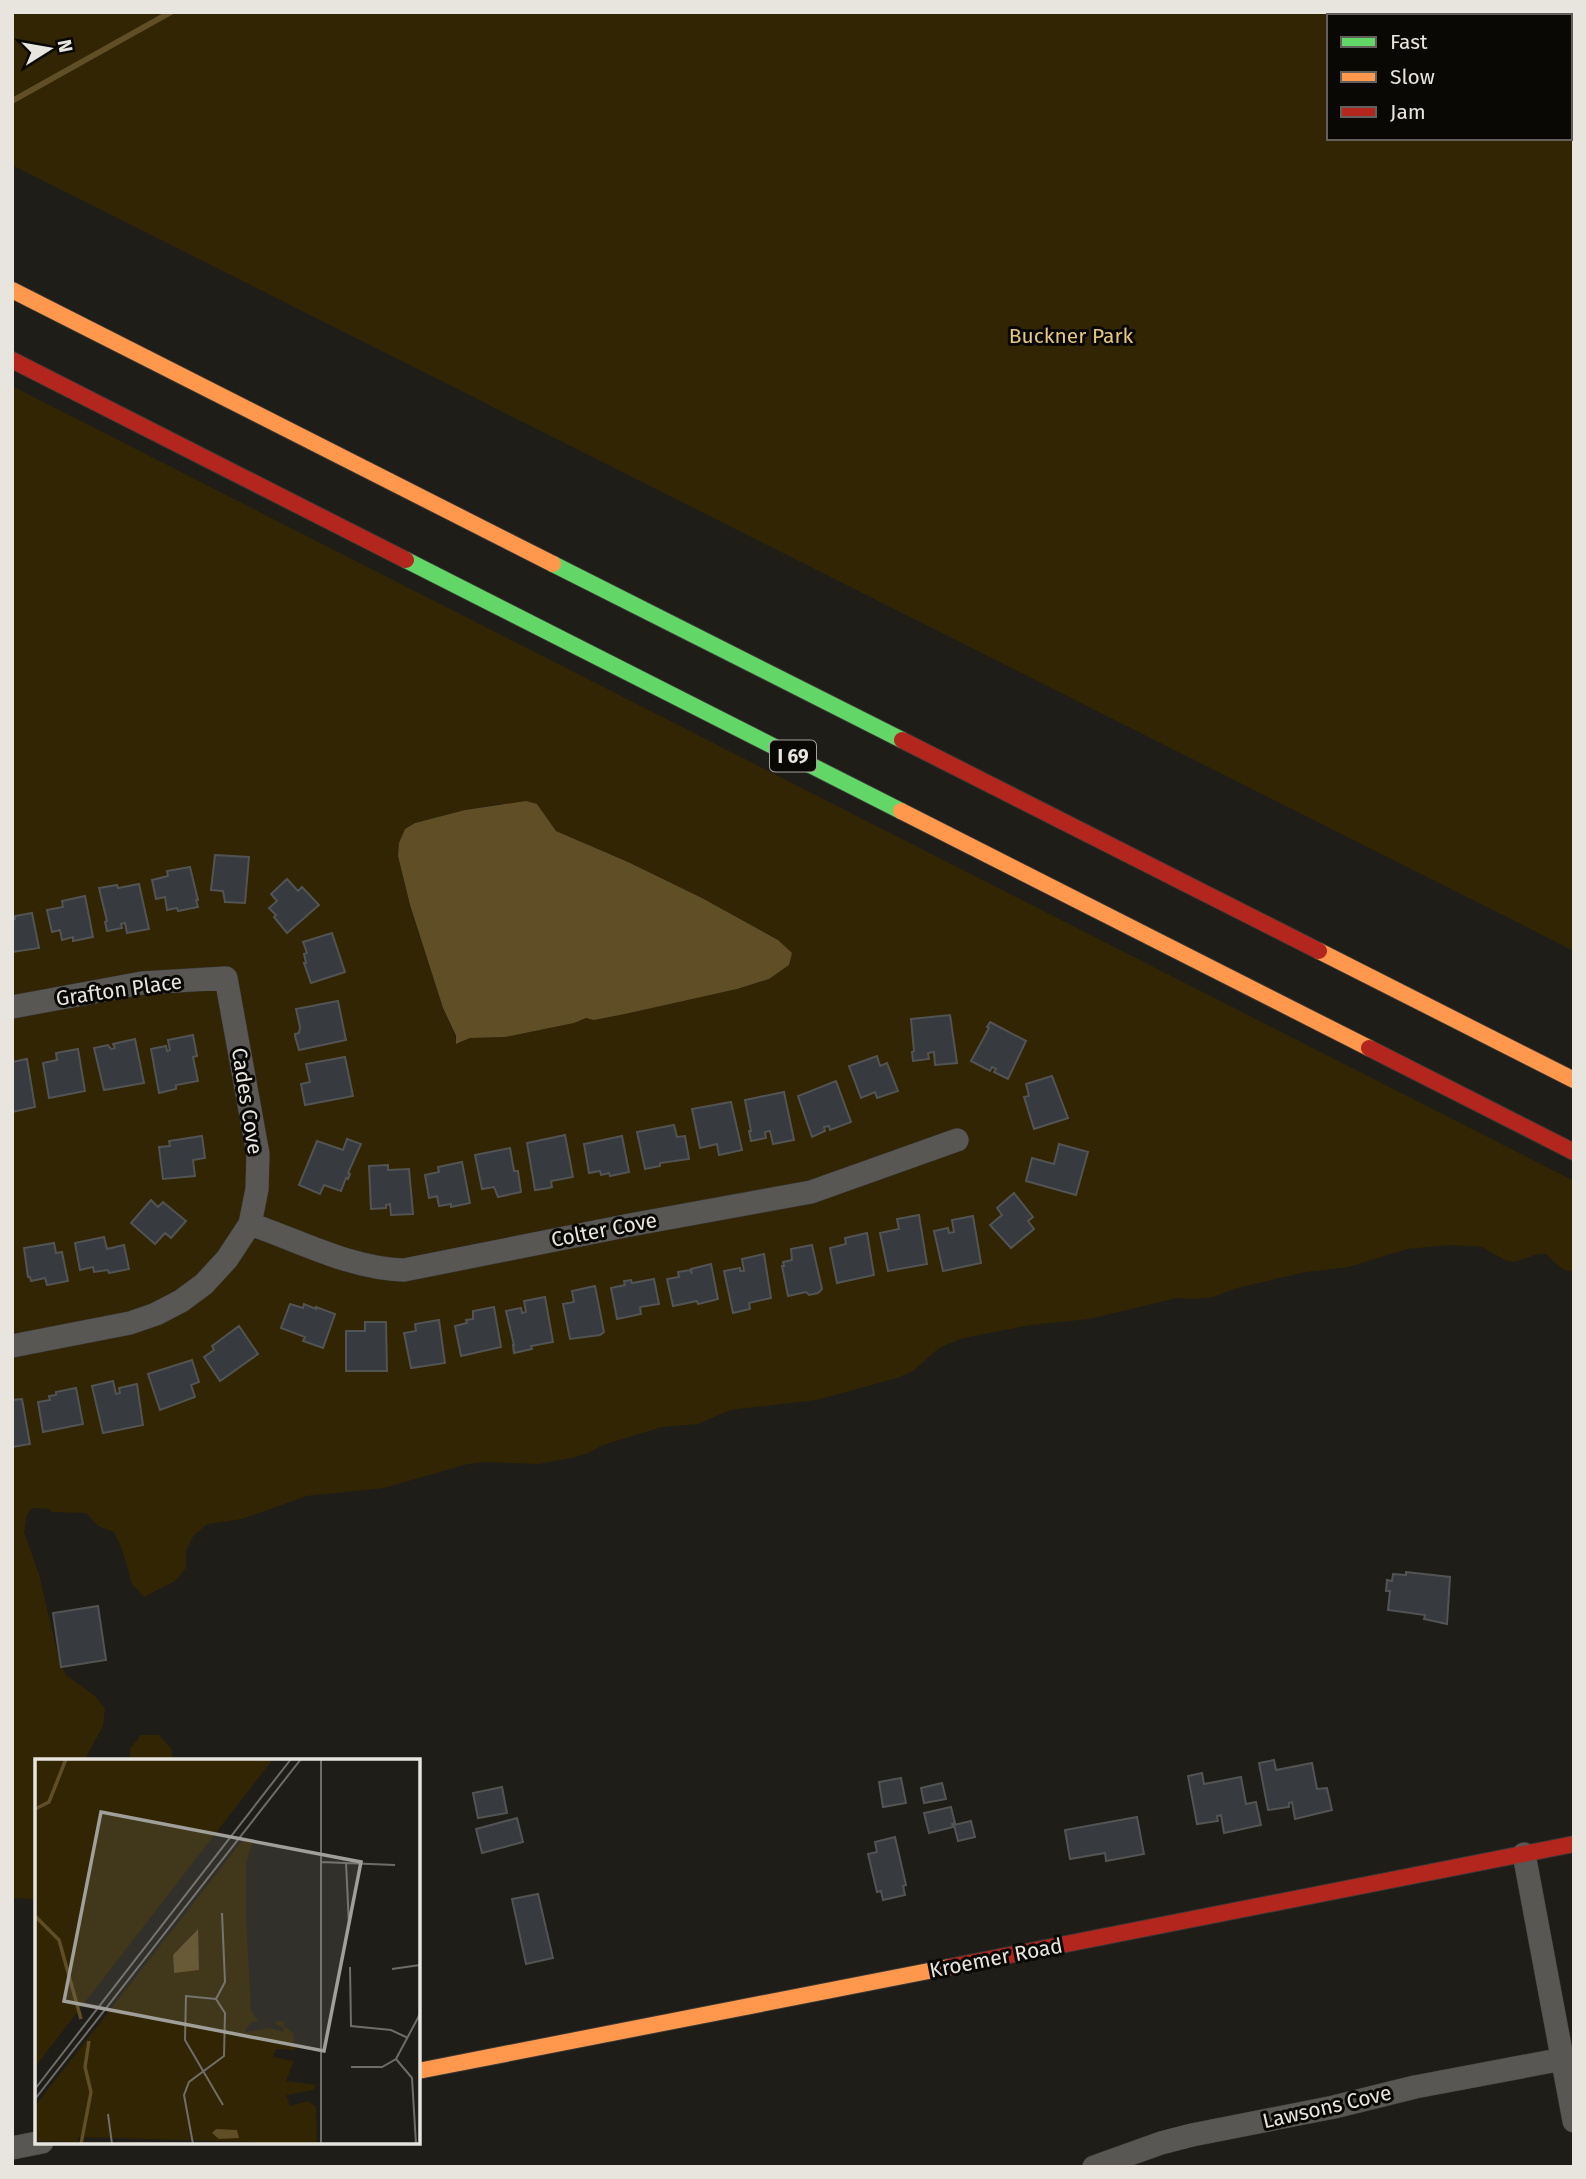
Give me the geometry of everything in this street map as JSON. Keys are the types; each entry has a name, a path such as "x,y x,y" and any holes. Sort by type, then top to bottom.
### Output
{"main road":[{"path":"12,290 1574,1080"},
{"name":"I 69","path":"12,360 1574,1152"},
{"name":"Kroemer Road","path":"420,2071 1574,1844"}],"street":[{"name":"Grafton Place","path":"12,1007 142,983 226,978"},
{"name":"Cades Cove","path":"226,978 258,1154 257,1189 250,1224"},
{"name":"Colter Cove","path":"250,1224 343,1258 384,1269 404,1270 630,1224 811,1192 957,1140"},
{"path":"12,1346 130,1323 156,1314 181,1301 204,1284 227,1259 250,1224"},
{"path":"1524,1854 1574,2121"},
{"name":"Lawsons Cove","path":"1094,2167 1192,2135 1334,2107 1415,2087 1563,2059"},
{"path":"12,2148 35,2143"}],"green space":[{"name":"Buckner Park","path":"12,12 1574,12 1574,951 12,165"},
{"path":"12,386 1574,1181 1574,1272 1562,1268 1546,1254 1514,1262 1482,1247 1451,1245 1407,1249 1349,1267 1306,1272 1237,1288 1213,1297 1177,1298 1089,1319 1031,1325 963,1338 939,1348 913,1371 897,1378 817,1400 730,1410 698,1424 662,1427 603,1445 572,1458 537,1464 468,1464 384,1488 307,1496 242,1519 208,1524 194,1535 186,1551 186,1568 175,1581 144,1597 132,1584 114,1532 98,1526 86,1513 51,1512 49,1509 32,1508 27,1515 24,1532 39,1574 59,1660 66,1675 94,1695 105,1708 103,1726 85,1759 35,1759 35,1900 12,1899","holes":["501,804 537,804 556,831 702,898 778,940 789,965 769,979 737,989 505,1037 470,1038 458,1044 443,1008 410,906 398,856 415,823"]},
{"path":"141,1735 159,1735 171,1748 173,1759 130,1759 130,1749"}],"shaded area":[{"path":"526,801 537,804 556,831 702,898 778,940 792,953 789,965 769,979 737,989 594,1020 586,1018 574,1023 505,1037 470,1038 456,1044 456,1036 443,1008 410,905 398,856 399,843 405,829 415,823 465,810"}],"building":[{"path":"215,855 249,857 245,903 225,902 223,891 211,890"},
{"path":"190,867 198,907 167,910 165,897 156,899 152,880 168,876 167,871"},
{"path":"287,879 298,891 302,887 319,905 287,933 269,908 277,901 271,894"},
{"path":"139,884 149,929 127,933 125,923 121,924 122,928 107,931 99,888"},
{"path":"85,896 93,937 62,940 60,930 52,932 47,910 63,907 62,901"},
{"path":"32,913 39,948 12,952 12,920 15,916"},
{"path":"332,933 345,972 311,983 304,963 304,954 307,953 303,942"},
{"path":"338,1001 346,1040 299,1050 295,1036 300,1027 296,1009"},
{"path":"950,1015 957,1063 935,1065 934,1052 928,1053 929,1059 913,1061 911,1019"},
{"path":"990,1022 1026,1041 1008,1079 994,1072 996,1069 992,1067 990,1071 971,1061"},
{"path":"193,1035 197,1056 193,1057 198,1081 176,1085 176,1089 159,1093 151,1049 166,1046 167,1051 170,1050 168,1040"},
{"path":"135,1039 144,1083 104,1090 94,1048 108,1045 111,1049 115,1048 113,1044"},
{"path":"78,1049 85,1091 49,1098 43,1063 57,1060 56,1053"},
{"path":"877,1056 880,1066 887,1063 898,1091 877,1098 875,1092 861,1098 849,1066"},
{"path":"345,1057 353,1096 305,1105 301,1084 310,1082 306,1064"},
{"path":"27,1059 35,1107 12,1112 12,1062"},
{"path":"1052,1076 1068,1118 1034,1129 1024,1097 1029,1096 1026,1084"},
{"path":"836,1081 851,1122 830,1130 829,1126 824,1127 825,1131 812,1137 798,1096"},
{"path":"784,1092 794,1140 773,1144 770,1131 765,1132 766,1138 751,1141 745,1100"},
{"path":"731,1102 742,1150 719,1155 717,1144 700,1148 692,1109"},
{"path":"674,1125 677,1137 685,1136 689,1159 660,1163 660,1166 645,1169 637,1132"},
{"path":"565,1135 573,1177 551,1181 552,1187 535,1190 527,1143"},
{"path":"202,1136 205,1158 193,1160 195,1176 163,1179 159,1147 170,1146 169,1141"},
{"path":"622,1136 629,1172 610,1176 609,1173 601,1175 600,1171 589,1173 584,1144"},
{"path":"347,1139 361,1144 341,1191 324,1185 320,1194 299,1185 317,1141 343,1150"},
{"path":"1059,1144 1088,1152 1076,1195 1026,1181 1032,1158 1054,1164"},
{"path":"510,1148 514,1171 518,1171 521,1192 498,1197 494,1187 482,1189 475,1155"},
{"path":"462,1162 470,1203 451,1207 451,1204 439,1206 437,1196 429,1198 425,1175 439,1172 438,1167"},
{"path":"388,1165 388,1170 409,1169 413,1214 391,1215 390,1204 386,1205 386,1208 371,1209 369,1166"},
{"path":"1014,1193 1033,1217 1028,1221 1034,1229 1011,1248 990,1225 1002,1215 997,1208"},
{"path":"151,1200 158,1207 163,1202 186,1221 171,1238 165,1233 155,1244 131,1223"},
{"path":"919,1215 927,1264 888,1271 880,1233 899,1229 897,1219"},
{"path":"973,1216 981,1263 943,1271 934,1231 948,1228 949,1233 954,1232 952,1220"},
{"path":"867,1233 874,1275 837,1283 830,1248 846,1244 845,1238"},
{"path":"104,1237 107,1249 124,1245 129,1269 109,1273 108,1270 94,1272 93,1267 80,1270 75,1243"},
{"path":"54,1243 56,1253 62,1252 68,1281 47,1285 45,1278 31,1281 28,1277 24,1248"},
{"path":"812,1245 822,1289 809,1295 806,1292 788,1296 783,1262 792,1260 791,1249"},
{"path":"764,1254 771,1298 749,1303 750,1309 733,1313 724,1271 740,1268 740,1271 744,1271 742,1259"},
{"path":"711,1264 718,1299 673,1306 667,1279 679,1277 678,1272 690,1270 692,1274 691,1269"},
{"path":"654,1279 659,1304 640,1307 641,1314 617,1319 611,1288 625,1285 624,1281 631,1280 632,1283"},
{"path":"595,1286 604,1332 600,1335 570,1339 563,1304 574,1302 572,1291"},
{"path":"545,1297 553,1342 531,1346 532,1349 514,1353 506,1311 521,1308 522,1313 526,1312 524,1301"},
{"path":"290,1304 303,1308 304,1304 335,1314 323,1348 303,1341 305,1337 281,1328"},
{"path":"494,1307 501,1347 461,1356 455,1326 473,1319 473,1311"},
{"path":"439,1320 445,1363 411,1368 404,1333 416,1331 415,1324"},
{"path":"365,1322 386,1322 387,1371 346,1371 346,1331 365,1331"},
{"path":"239,1326 258,1354 220,1381 204,1357 214,1350 212,1346"},
{"path":"192,1360 199,1382 191,1385 195,1397 160,1410 148,1374"},
{"path":"113,1381 116,1394 120,1393 119,1388 137,1384 143,1425 103,1433 92,1386"},
{"path":"76,1388 83,1424 43,1432 38,1402 50,1400 49,1396 56,1395 56,1392"},
{"path":"22,1399 30,1444 12,1447 12,1400"},
{"path":"1406,1572 1450,1577 1447,1624 1424,1619 1425,1615 1388,1610 1390,1591 1386,1591 1387,1580 1392,1581 1393,1574 1406,1575"},
{"path":"98,1606 106,1660 61,1667 53,1613"},
{"path":"1274,1760 1276,1770 1312,1763 1317,1789 1327,1788 1332,1810 1295,1819 1292,1802 1289,1807 1268,1810 1259,1763"},
{"path":"1202,1773 1204,1784 1241,1777 1246,1804 1256,1802 1261,1825 1224,1833 1221,1815 1217,1816 1218,1821 1197,1824 1188,1776"},
{"path":"901,1778 906,1803 883,1807 879,1782"},
{"path":"942,1783 946,1799 924,1803 921,1788"},
{"path":"502,1787 507,1813 478,1818 473,1793"},
{"path":"951,1807 955,1823 952,1824 953,1827 929,1833 924,1813"},
{"path":"1137,1817 1144,1854 1106,1861 1105,1853 1070,1859 1065,1830"},
{"path":"517,1818 523,1842 482,1853 476,1829"},
{"path":"971,1821 975,1837 958,1841 954,1825"},
{"path":"895,1837 906,1885 903,1886 905,1895 883,1900 881,1891 877,1892 868,1854 877,1852 875,1842"},
{"path":"538,1894 553,1958 526,1964 512,1899"}],"waterway":[{"path":"12,101 171,12"}],"traffic: fast":[{"path":"406,560 901,811"},
{"path":"553,564 902,740"}],"traffic: slow":[{"path":"12,290 553,564"},
{"path":"901,811 1369,1048"},
{"path":"1319,951 1574,1080"},
{"path":"420,2071 949,1967"}],"traffic: jam":[{"path":"12,360 406,560"},
{"path":"902,740 1319,951"},
{"path":"1369,1048 1574,1152"},
{"path":"949,1967 1574,1844"}]}
